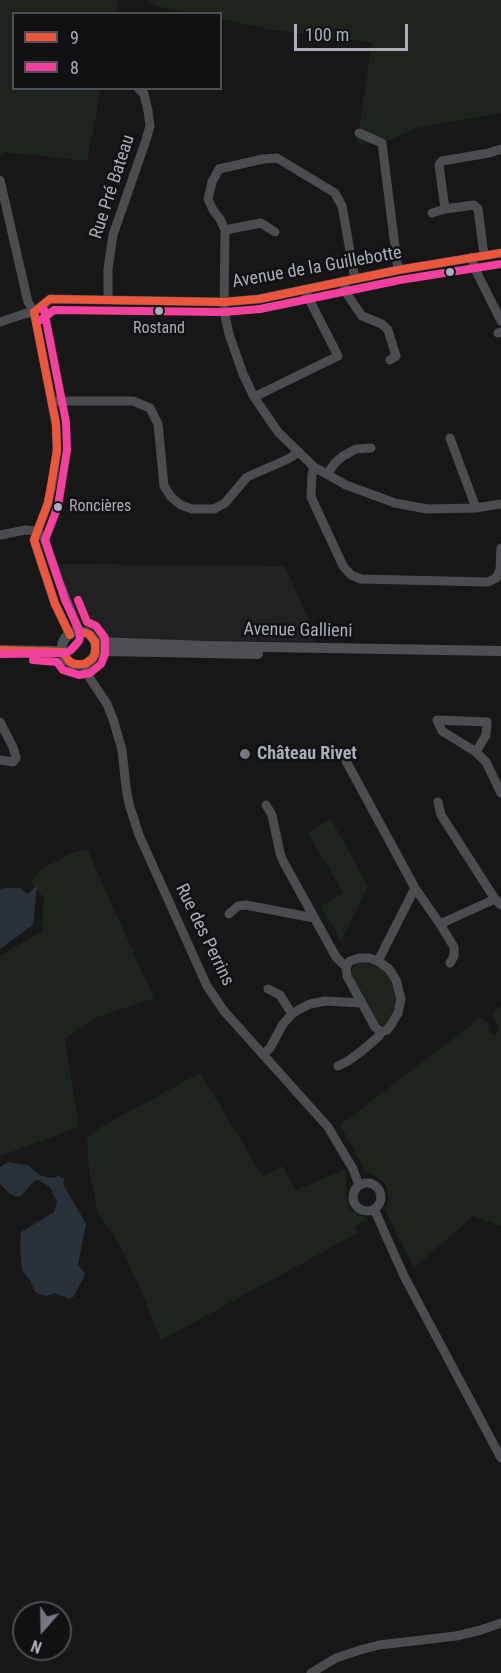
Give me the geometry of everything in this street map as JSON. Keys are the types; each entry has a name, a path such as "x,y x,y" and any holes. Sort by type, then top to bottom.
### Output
{"main road":[{"path":"0,644 69,640 89,634 95,648 90,661 85,664 74,664 66,657 69,640"},
{"path":"0,650 52,651 69,640"},
{"name":"Avenue Gallieni","path":"95,648 501,651"},
{"name":"Avenue Gallieni","path":"95,648 107,651 501,658"}],"street":[{"name":"Rue Pré Bateau","path":"108,299 112,235 150,126 144,94 140,90"},
{"path":"359,133 382,143 398,270"},
{"path":"445,209 439,165 442,161 501,149"},
{"path":"355,279 342,206 335,193 277,158 219,169 212,182 208,200 225,230 224,311 229,334 254,397 278,432 314,467 346,485 395,503 427,509 476,508 501,504"},
{"path":"0,180 28,302 34,312 56,424 57,450 48,503 37,531"},
{"path":"432,213 474,205 478,209 484,255"},
{"path":"225,230 261,224 275,232"},
{"name":"Avenue de la Guillebotte","path":"0,322 34,312 50,299 224,302 259,299 343,280 501,253"},
{"path":"472,257 474,267 501,321"},
{"path":"343,280 348,294 362,316 382,324 388,330 396,356 390,360"},
{"path":"254,397 338,356 304,289"},
{"path":"52,401 133,401 150,408 158,424 164,486 171,497 192,509 214,508 225,504 247,477 298,452"},
{"path":"450,438 476,508"},
{"path":"327,474 334,463 343,456 356,449 371,448"},
{"path":"314,467 311,497 343,566 351,575 361,579 488,582 496,578 500,570 501,548"},
{"path":"0,535 26,530 37,531 44,538 58,581 69,640"},
{"name":"Rue des Perrins","path":"85,664 89,676 113,719 122,750 129,804 139,835 207,986 225,1011 328,1127 354,1169 359,1185"},
{"path":"476,752 486,735 487,722 437,720 441,731 476,752 486,762 501,793"},
{"path":"0,722 16,758 13,762 0,760"},
{"path":"346,761 415,888 454,947 454,956 450,963"},
{"path":"438,802 441,815 500,903 440,924"},
{"path":"266,805 272,816 283,861 336,957 346,967 347,976 361,1003 376,1029 381,1032"},
{"path":"378,961 415,888"},
{"path":"229,914 238,906 246,905 314,918"},
{"path":"338,1066 363,1050 381,1032 387,1030 400,1006 400,992 393,974 378,961 359,958 350,961 346,967"},
{"path":"268,989 280,995 292,1014"},
{"path":"263,1055 292,1014 318,1002 332,1000 361,1003"},
{"path":"372,1184 379,1190 380,1203 374,1209 364,1210 356,1206 353,1197 359,1185 372,1184"},
{"path":"374,1209 404,1276 501,1458"},
{"path":"310,1673 336,1658 379,1645 456,1636 501,1623"}],"shaded area":[{"path":"0,0 119,0 116,12 12,12 12,90 101,90 87,161 4,152 0,155"},
{"path":"148,0 501,0 501,113 416,128 382,143 357,144 372,42 273,30 222,19 222,12 189,12 156,6"},
{"path":"57,564 285,566 316,636 314,642 102,639 83,623"},
{"path":"331,819 368,886 341,941 321,906 343,893 308,833"},
{"path":"87,849 154,998 95,1018 65,1039 79,1127 0,1156 0,956 42,931 44,898 31,883 38,871 71,853"},
{"path":"37,886 33,925 0,949 0,889 20,888 27,894"},
{"path":"367,962 377,965 387,973 391,978 397,998 395,1012 384,1026 378,1024 352,978 352,970 356,964"},
{"path":"501,1006 501,1226 473,1216 414,1268 384,1209 389,1201 386,1185 365,1171 340,1125 471,1025 478,1017 488,1023 489,1032 494,1035 499,1028 492,1014"},
{"path":"200,1073 263,1176 282,1166 297,1190 345,1169 348,1208 367,1218 355,1227 358,1233 161,1340 121,1247 98,1212 89,1170 87,1139 99,1128"},
{"path":"8,1162 28,1165 41,1176 54,1178 58,1176 64,1179 63,1184 86,1224 78,1265 85,1273 70,1299 54,1293 47,1296 38,1294 22,1270 21,1232 54,1212 57,1202 50,1187 38,1180 34,1181 21,1196 10,1194 0,1184 0,1167"}],"transit line":[{"name":"9","path":"34,312 50,299 224,302 259,299 398,270 501,253"},
{"name":"8","path":"41,320 54,310 224,312 260,309 400,280 501,264"},
{"name":"8","path":"0,654 65,653 79,641 80,636 45,540 58,506 67,450 66,422 44,310"},
{"name":"9","path":"34,312 56,424 57,450 48,503 34,540 55,604 70,635"},
{"name":"8","path":"33,660 57,662 63,670 79,675 90,673 101,664 105,654 105,638 96,626 87,622 78,600"},
{"name":"9","path":"63,652 74,664 85,664 93,658 95,642 89,634 79,631"},
{"name":"9","path":"0,650 63,652"}],"place":[{"name":"Rostand","path":"159,311"},
{"name":"Roncières","path":"58,507"},
{"name":"Château Rivet","path":"245,754"}]}
